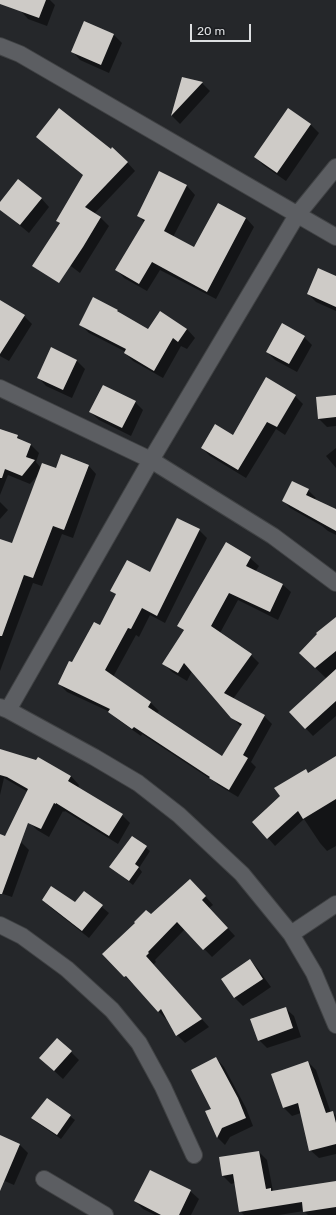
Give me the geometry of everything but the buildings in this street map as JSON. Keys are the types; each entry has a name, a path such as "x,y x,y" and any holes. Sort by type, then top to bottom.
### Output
{"street":[{"path":"0,46 20,54 336,237"},
{"path":"336,167 297,214 4,708 138,783 173,810 242,874 292,934 314,973 336,1025"},
{"path":"0,388 151,460 273,536 336,583"},
{"path":"292,934 336,904"},
{"path":"0,925 22,936 67,969 112,1010 139,1043 163,1087 194,1155"},
{"path":"44,1179 105,1215"}]}
